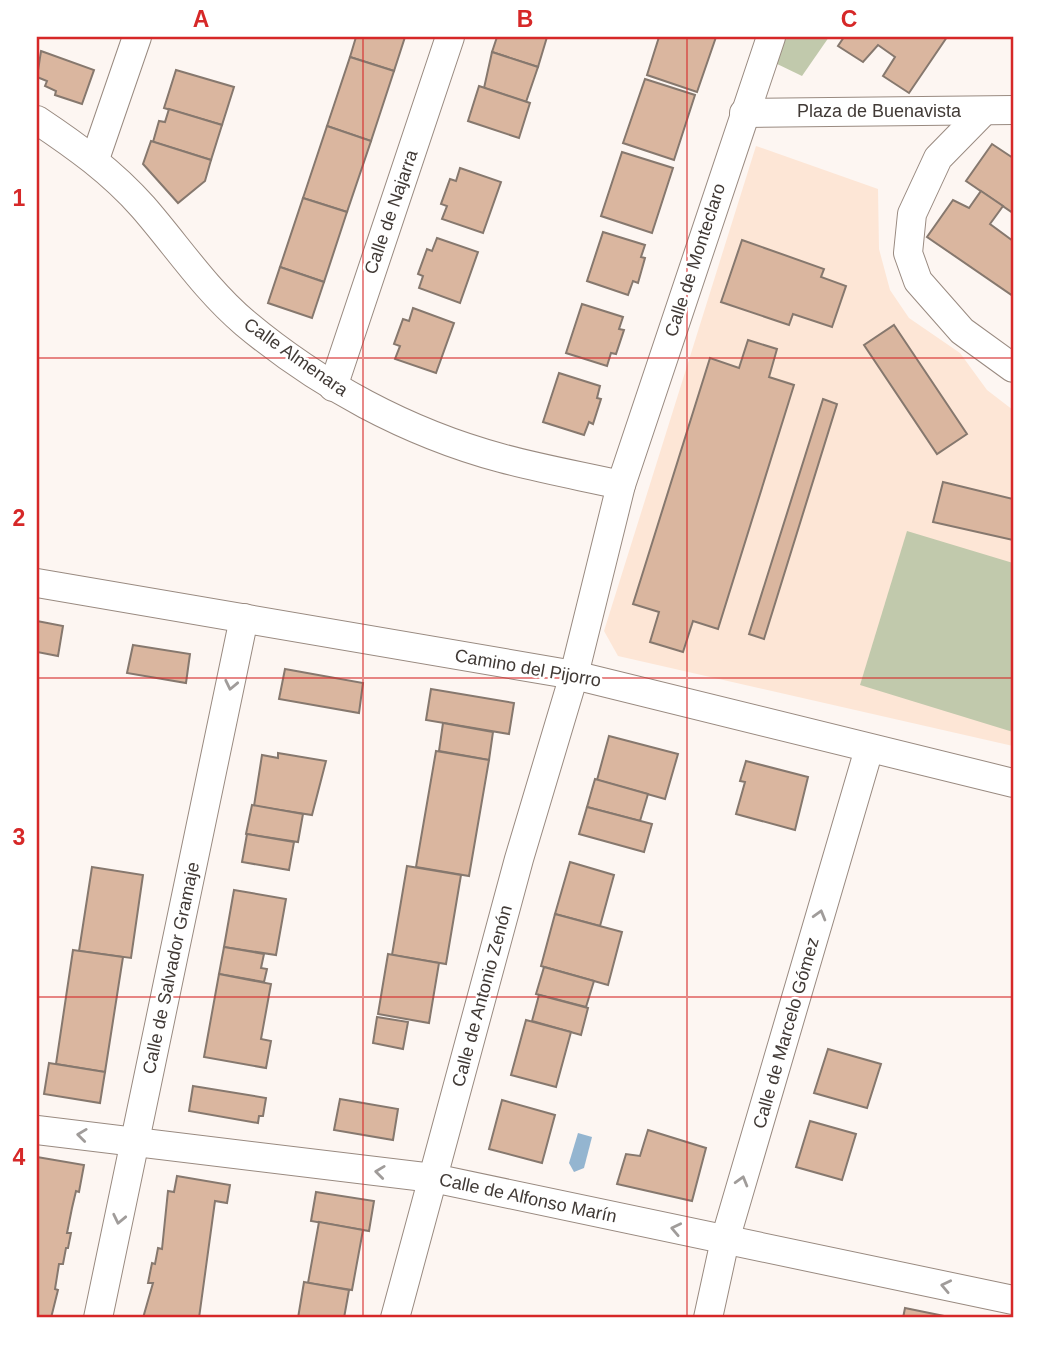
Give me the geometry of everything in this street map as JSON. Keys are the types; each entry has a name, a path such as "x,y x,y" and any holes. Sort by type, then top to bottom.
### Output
{"street":[{"path":"95,159 137,37"},
{"name":"Calle de Najarra","path":"333,387 450,37"},
{"name":"Calle de Monteclaro","path":"574,675 621,485 771,37"},
{"path":"984,110 938,158 912,214 908,253 918,281 962,331 1013,368"},
{"name":"Plaza de Buenavista","path":"744,113 1013,110"},
{"name":"Calle Almenara","path":"37,120 95,159 143,207 193,272 245,323 333,387 402,422 500,458 621,485"},
{"name":"Camino del Pijorro","path":"37,583 574,675 1013,783"},
{"name":"Calle de Salvador Gramaje","path":"98,1318 244,618"},
{"name":"Calle de Antonio Zenón","path":"395,1318 519,859 574,675"},
{"name":"Calle de Marcelo Gómez","path":"708,1318 725,1240 869,749"},
{"name":"Calle de Alfonso Marín","path":"37,1130 433,1178 1013,1300"}],"shaded area":[{"path":"756,146 878,189 879,249 890,290 909,318 960,353 987,390 1013,410 1013,746 618,656 604,631"}],"green space":[{"path":"782,37 829,37 802,76 773,62"},
{"path":"907,531 1013,563 1013,732 860,685"}],"water":[{"path":"578,1133 592,1137 584,1168 574,1172 569,1163"}],"building":[{"path":"356,37 405,37 394,71 350,57"},
{"path":"497,37 547,37 538,67 492,52"},
{"path":"659,37 716,37 697,92 647,75"},
{"path":"844,37 947,37 909,93 883,76 895,57 878,45 863,62 838,46"},
{"path":"41,51 94,70 82,104 55,95 56,91 45,86 47,81 37,77"},
{"path":"492,52 538,67 526,102 484,88"},
{"path":"350,57 394,71 371,141 327,126"},
{"path":"176,70 234,87 222,125 164,108"},
{"path":"645,79 695,95 674,160 623,143"},
{"path":"479,86 530,103 519,138 468,121"},
{"path":"169,109 222,125 211,160 153,142 159,121 165,122"},
{"path":"327,126 371,141 347,212 303,198"},
{"path":"151,141 211,160 205,181 178,203 143,164"},
{"path":"992,144 1013,158 1013,213 966,181"},
{"path":"622,152 673,168 652,233 601,216"},
{"path":"460,168 501,182 483,233 442,219 447,206 441,204 450,179 456,181"},
{"path":"981,191 1003,206 990,224 1013,241 1013,296 927,237 953,200 969,208"},
{"path":"303,198 347,212 324,282 280,267"},
{"path":"603,232 645,245 641,257 645,258 638,283 633,281 628,295 587,281"},
{"path":"437,238 478,252 460,303 419,288 423,276 418,274 427,249 432,251"},
{"path":"742,240 824,269 821,277 846,286 832,327 793,314 789,325 721,302"},
{"path":"280,267 324,282 312,318 268,303"},
{"path":"582,304 623,317 619,329 624,330 616,354 611,353 607,366 566,353"},
{"path":"413,308 454,323 436,373 395,359 400,346 394,344 403,319 409,321"},
{"path":"894,325 967,434 937,454 864,345"},
{"path":"748,340 777,349 769,377 794,385 718,629 693,621 683,652 650,642 659,612 633,604 710,358 739,368"},
{"path":"559,373 600,386 597,398 601,399 593,424 589,422 584,435 543,422"},
{"path":"823,399 837,404 764,639 749,634"},
{"path":"943,482 1013,499 1013,540 933,522"},
{"path":"37,621 63,626 58,656 37,652"},
{"path":"133,645 190,654 186,683 127,673"},
{"path":"285,669 363,683 359,713 279,699"},
{"path":"431,689 514,703 509,734 426,720"},
{"path":"443,723 493,732 489,760 439,751"},
{"path":"609,736 678,754 665,799 597,780"},
{"path":"436,751 489,760 469,876 416,867"},
{"path":"278,753 326,761 312,815 254,806 262,755 278,758"},
{"path":"746,761 808,777 795,830 736,814 745,782 740,781"},
{"path":"595,779 648,794 640,821 587,807"},
{"path":"252,805 303,814 298,842 246,834"},
{"path":"587,807 652,824 644,852 579,834"},
{"path":"247,834 294,842 289,870 242,862"},
{"path":"570,862 614,875 600,926 555,914"},
{"path":"407,866 461,875 446,964 392,955"},
{"path":"92,867 143,875 131,958 79,951"},
{"path":"234,890 286,899 276,955 224,947"},
{"path":"555,914 622,932 608,985 541,966"},
{"path":"224,947 264,954 261,968 267,969 264,982 219,974"},
{"path":"73,950 123,957 105,1072 56,1064"},
{"path":"388,954 439,963 429,1023 378,1014"},
{"path":"544,967 594,981 586,1007 536,994"},
{"path":"219,974 271,984 261,1039 271,1041 266,1068 204,1057"},
{"path":"539,995 588,1008 581,1035 532,1021"},
{"path":"377,1017 408,1022 403,1049 373,1043"},
{"path":"526,1020 571,1032 556,1087 511,1075"},
{"path":"828,1049 881,1064 867,1108 814,1093"},
{"path":"49,1063 105,1072 100,1103 44,1094"},
{"path":"193,1086 266,1098 263,1116 259,1116 258,1123 189,1111"},
{"path":"340,1099 398,1109 393,1140 334,1130"},
{"path":"502,1100 555,1115 542,1163 489,1149"},
{"path":"810,1121 856,1134 842,1180 796,1167"},
{"path":"648,1130 706,1148 692,1201 617,1184 626,1154 640,1156"},
{"path":"37,1157 84,1165 67,1233 71,1233 68,1248 63,1264 59,1264 55,1289 58,1290 51,1318 37,1318"},
{"path":"177,1176 230,1185 227,1203 215,1201 199,1318 143,1318 153,1283 148,1283 152,1263 155,1264 158,1248 162,1249 168,1191 174,1192"},
{"path":"316,1192 374,1201 369,1231 311,1221"},
{"path":"319,1222 363,1230 352,1290 308,1283"},
{"path":"304,1282 349,1290 344,1318 298,1318"},
{"path":"905,1308 954,1318 903,1318"}]}
